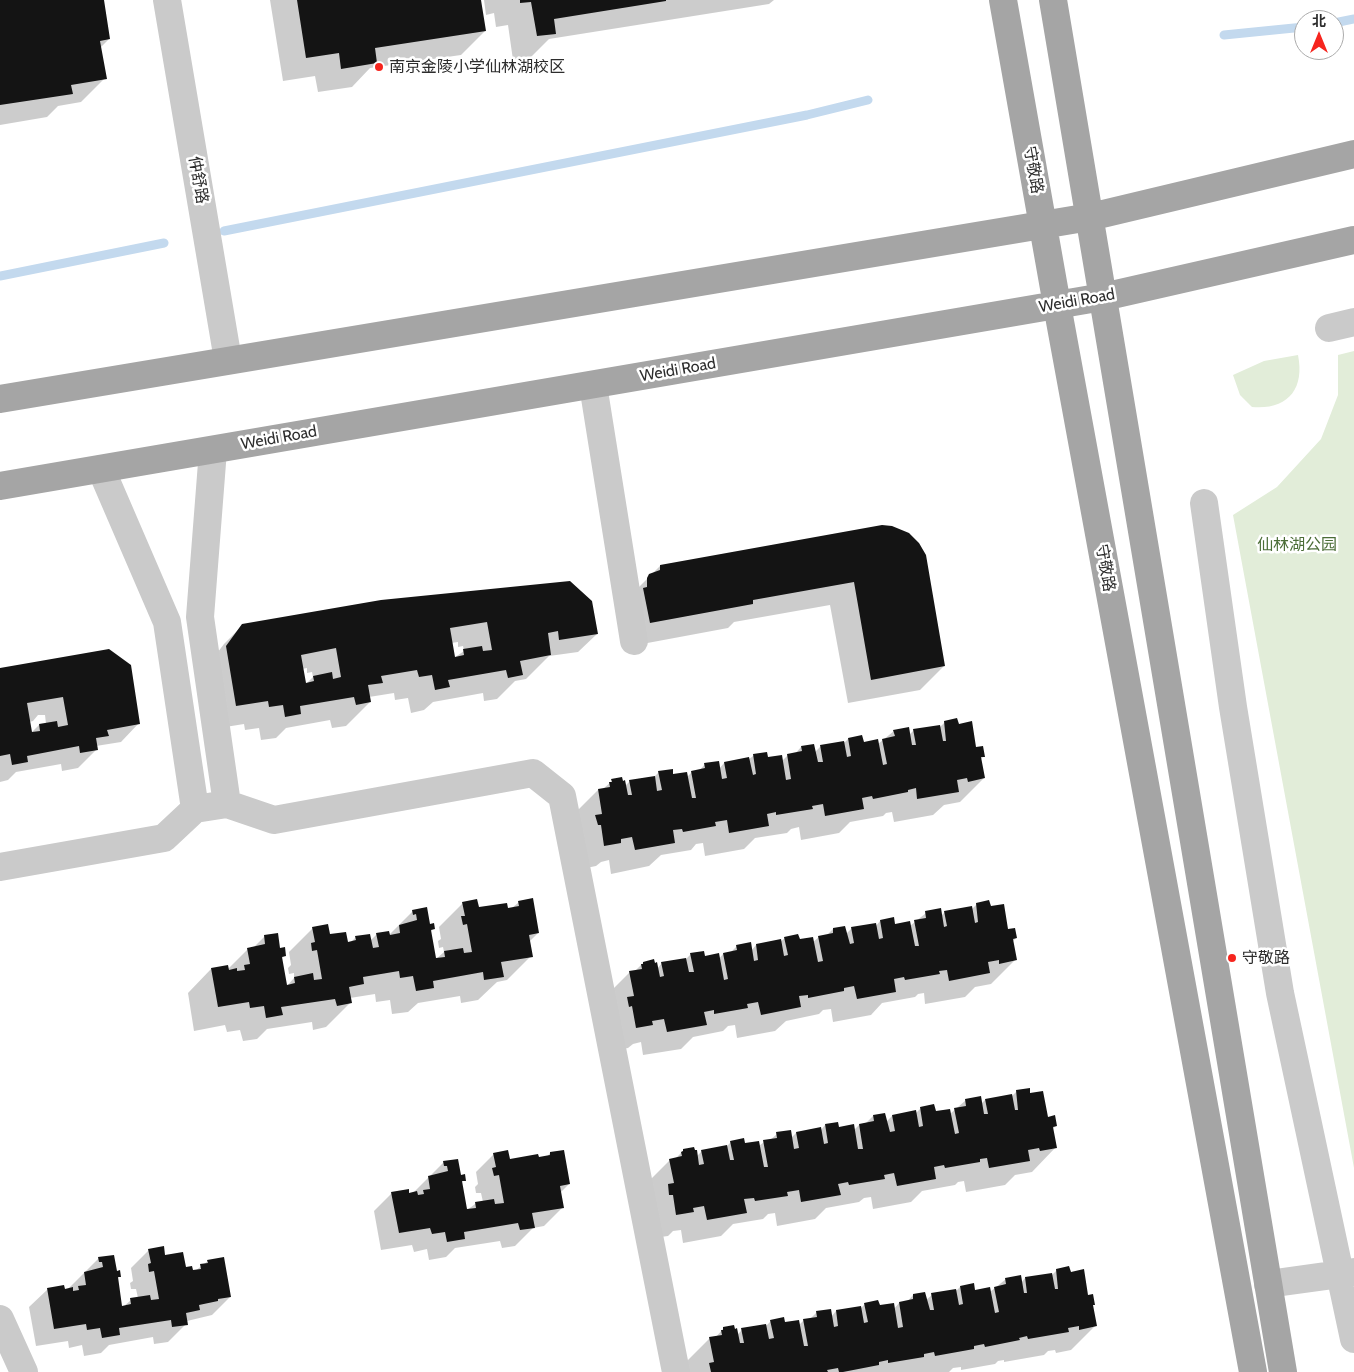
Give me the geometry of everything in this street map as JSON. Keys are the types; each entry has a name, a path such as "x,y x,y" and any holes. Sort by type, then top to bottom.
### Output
{"main road":[{"name":"守敬路","path":"1003,0 1042,225 1253,1372"},
{"path":"1053,0 1283,1372"},
{"path":"0,399 1090,217 1354,154"},
{"name":"Weidi Road","path":"0,486 1103,298 1354,240"}],"street":[{"name":"仲舒路","path":"167,0 228,360"},
{"path":"592,385 634,641"},
{"path":"213,450 200,618 227,804"},
{"path":"101,469 167,622 194,808"},
{"path":"1204,503 1233,707 1280,993 1347,1273 1354,1339"},
{"path":"0,867 164,838 194,808 227,804 274,820 533,773 562,796 676,1372"},
{"path":"1268,1284 1347,1273"},
{"path":"0,1318 24,1372"}],"green space":[{"name":"仙林湖公园","path":"1354,351 1354,1168 1233,515 1277,487 1321,439 1338,395 1338,355"},
{"path":"1298,355 1299,378 1296,388 1284,401 1275,405 1252,407 1240,395 1233,375 1264,361"}],"building":[{"path":"0,0 104,0 110,39 100,41 107,79 71,85 73,94 0,105"},
{"path":"297,0 481,0 486,31 375,48 377,63 341,69 339,53 306,58"},
{"path":"520,0 666,1 554,19 556,34 537,36 531,2 520,3"},
{"path":"882,525 892,526 909,533 919,543 926,555 945,666 871,680 854,582 753,600 753,604 650,623 643,588 647,587 649,574 660,570 660,565"},
{"path":"570,581 592,601 598,634 559,640 558,631 548,633 551,655 520,661 523,675 508,678 506,670 448,680 450,687 435,690 432,675 419,677 417,670 381,676 383,683 368,685 371,702 356,705 354,697 300,706 301,714 285,717 283,705 269,707 268,701 236,706 226,646 242,624 381,600","holes":["487,622 492,650 483,651 482,646 463,649 464,655 455,657 450,628","336,648 341,677 333,679 332,672 313,676 314,681 306,683 301,655"]},
{"path":"109,649 131,665 140,724 107,730 109,736 96,738 98,750 80,753 79,746 27,756 28,762 12,765 10,754 0,756 0,668","holes":["63,697 68,725 58,727 57,721 39,724 40,731 32,732 27,703"]},
{"path":"957,718 959,724 972,721 976,747 983,746 985,757 981,757 985,778 968,782 967,778 957,780 959,792 917,799 916,788 908,790 908,792 873,799 872,796 862,798 864,809 825,816 823,804 812,806 813,809 776,815 776,812 767,814 769,826 729,833 727,820 715,822 716,826 683,832 682,829 673,830 675,843 635,850 632,837 621,839 621,843 604,846 601,825 598,825 595,815 602,814 598,789 610,787 609,782 612,782 611,779 622,777 623,781 625,780 628,795 632,795 629,780 655,776 657,791 662,790 658,771 673,769 673,774 687,772 692,798 696,798 691,771 705,768 704,763 719,761 722,779 727,778 724,762 749,757 753,775 756,774 753,754 767,752 768,757 782,755 786,780 791,779 787,754 802,751 801,746 814,744 818,762 823,762 820,745 844,741 847,757 851,756 848,738 862,735 864,742 878,739 883,765 887,764 882,739 895,736 893,730 909,727 912,745 916,745 913,729 940,725 943,741 946,741 944,721"},
{"path":"533,898 539,933 529,935 533,957 501,962 504,977 484,980 483,972 433,981 434,988 416,991 413,976 400,978 399,971 363,977 364,984 349,987 352,1003 337,1006 335,999 281,1007 283,1015 266,1018 264,1006 250,1008 249,1002 218,1007 211,968 228,965 229,970 237,968 237,971 245,970 244,965 250,964 247,948 265,944 264,935 278,933 280,948 285,947 286,956 282,957 287,985 295,983 294,977 313,973 314,980 322,979 317,950 312,951 311,943 315,942 312,927 328,924 330,934 346,932 348,942 356,940 355,936 370,934 373,948 379,947 376,933 389,931 390,935 400,933 399,925 417,920 416,914 413,915 412,910 427,907 430,924 434,923 435,929 431,930 436,958 445,957 444,951 463,948 464,953 472,952 467,924 463,925 461,916 465,916 462,902 477,899 479,907 507,903 508,908 519,906 518,901"},
{"path":"989,900 991,906 1004,904 1008,929 1015,928 1017,938 1013,939 1017,960 999,964 999,960 988,962 990,973 949,981 947,970 939,971 940,974 905,980 904,977 894,979 896,992 857,999 854,986 844,988 844,991 808,998 808,995 799,996 801,1007 761,1015 758,1002 747,1004 748,1008 714,1014 714,1010 704,1012 707,1025 667,1032 664,1019 652,1021 653,1025 636,1028 632,1006 629,1007 627,997 634,996 629,971 642,969 641,964 643,962 654,959 655,963 657,962 660,977 664,976 661,962 686,958 689,972 694,972 690,953 704,951 705,956 719,953 724,980 728,979 723,953 737,950 736,945 751,942 754,961 758,960 756,944 781,939 784,956 788,955 784,937 798,934 800,939 813,937 818,962 823,961 818,936 833,933 833,928 845,926 850,944 854,943 851,927 876,923 879,939 883,938 880,920 894,917 895,924 910,921 915,946 919,946 914,920 926,918 925,911 941,908 944,927 947,926 944,911 972,906 975,923 978,922 976,903"},
{"path":"1030,1088 1030,1093 1043,1091 1048,1117 1055,1115 1057,1126 1053,1127 1057,1148 1040,1151 1039,1148 1028,1150 1030,1161 989,1168 987,1158 980,1159 980,1162 945,1168 944,1165 934,1167 936,1179 897,1186 894,1173 884,1175 885,1179 849,1185 848,1182 838,1184 841,1195 801,1202 799,1190 787,1192 788,1196 755,1201 754,1198 744,1199 747,1213 707,1220 704,1206 693,1208 694,1212 676,1215 673,1195 669,1195 668,1184 674,1183 669,1159 682,1156 681,1152 683,1149 694,1147 697,1150 699,1165 704,1164 701,1150 727,1145 730,1160 734,1160 730,1141 744,1138 745,1143 759,1141 764,1167 768,1167 763,1140 777,1138 776,1132 791,1130 794,1149 799,1148 796,1132 821,1127 824,1144 828,1143 825,1124 838,1122 839,1127 854,1124 858,1149 863,1149 859,1124 874,1121 873,1115 885,1113 890,1132 895,1131 892,1115 916,1110 919,1127 923,1126 920,1107 934,1104 936,1111 950,1109 955,1134 959,1133 954,1108 966,1106 965,1099 981,1096 984,1114 988,1114 985,1099 1012,1094 1015,1110 1018,1110 1016,1090"},
{"path":"508,1150 510,1159 538,1154 539,1157 550,1155 550,1152 564,1150 570,1184 560,1186 564,1208 532,1213 535,1228 520,1230 518,1223 464,1232 465,1239 447,1242 445,1232 432,1234 430,1228 399,1233 391,1192 409,1189 409,1193 417,1191 418,1195 424,1194 423,1190 430,1189 428,1176 448,1171 443,1161 458,1159 461,1175 465,1174 466,1181 462,1181 467,1209 476,1208 475,1202 494,1199 495,1204 504,1203 499,1175 494,1176 492,1168 496,1167 493,1153"},
{"path":"164,1246 165,1255 183,1252 186,1267 192,1266 193,1270 201,1269 200,1264 208,1263 207,1260 224,1257 231,1297 199,1305 200,1310 186,1313 188,1325 172,1327 171,1320 119,1328 120,1335 102,1338 100,1328 87,1330 86,1324 54,1329 47,1288 64,1285 65,1289 73,1287 73,1291 79,1290 78,1286 86,1285 84,1272 103,1267 98,1257 114,1255 117,1271 120,1270 121,1277 118,1277 122,1306 131,1304 130,1298 150,1295 151,1300 159,1299 154,1271 149,1272 148,1264 151,1263 148,1249"},
{"path":"1069,1266 1071,1272 1084,1269 1088,1295 1093,1294 1097,1326 1079,1330 1079,1326 1068,1328 1069,1332 1028,1339 1027,1336 1019,1338 1020,1340 985,1347 984,1344 974,1346 974,1349 935,1356 934,1352 924,1354 924,1357 888,1363 888,1360 879,1362 879,1365 843,1372 839,1372 838,1368 827,1370 828,1372 711,1372 709,1363 714,1362 709,1337 722,1335 721,1330 723,1330 723,1327 734,1325 735,1329 737,1328 740,1343 744,1343 741,1328 766,1324 769,1339 774,1338 770,1320 784,1317 785,1322 799,1320 804,1346 808,1346 803,1319 817,1317 816,1311 831,1309 834,1327 838,1326 836,1310 861,1306 864,1323 868,1322 864,1303 878,1300 880,1305 894,1303 898,1328 903,1327 899,1302 913,1299 913,1294 925,1292 930,1310 934,1310 931,1293 956,1289 959,1305 963,1304 960,1286 974,1283 975,1290 990,1287 995,1313 999,1312 994,1287 1006,1284 1005,1278 1021,1275 1024,1293 1027,1293 1025,1277 1052,1273 1055,1289 1058,1289 1056,1269"}],"waterway":[{"path":"1344,21 1354,19"},
{"path":"1224,35 1294,28"},
{"path":"224,231 807,115 868,100"},
{"path":"0,276 164,243"}],"place":[{"name":"南京金陵小学仙林湖校区","path":"379,67"},
{"name":"守敬路","path":"1232,958"}]}
